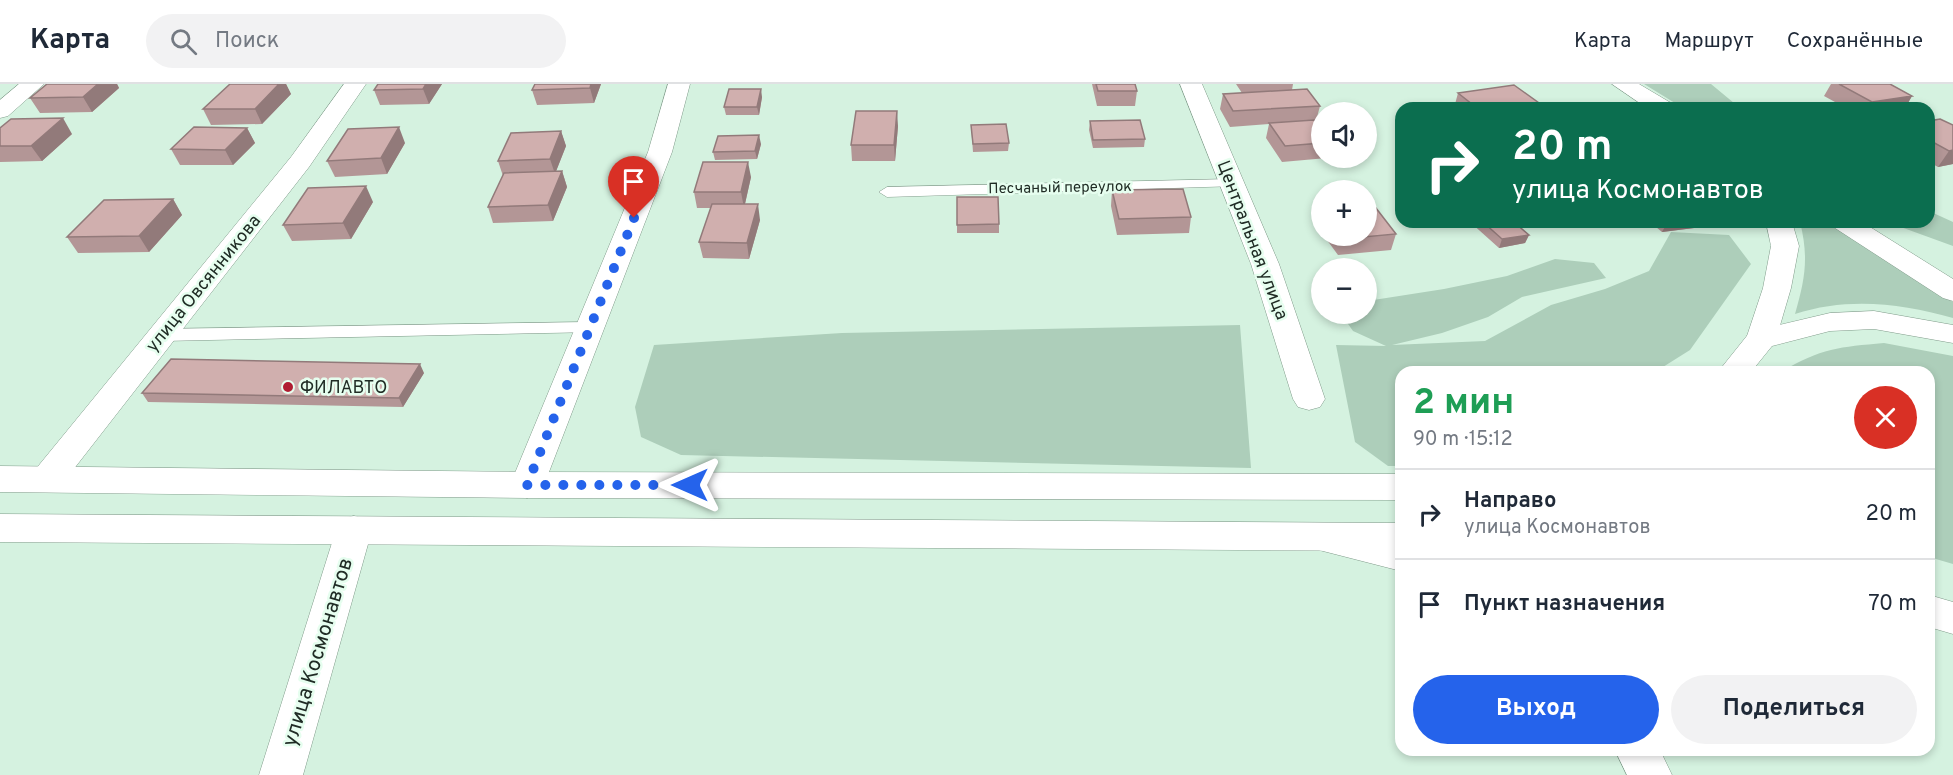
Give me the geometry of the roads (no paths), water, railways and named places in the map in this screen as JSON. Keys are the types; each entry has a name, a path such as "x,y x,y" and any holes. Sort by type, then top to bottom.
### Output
{"main road":[{"path":"0,111 33,84"},
{"name":"улица Овсянникова","path":"47,479 300,162 356,84"},
{"path":"527,485 660,152 679,84"},
{"name":"Центральная улица","path":"1191,84 1265,264 1309,399"},
{"path":"1623,84 1653,102"},
{"path":"1739,366 1761,339 1777,288 1785,246 1780,228"},
{"path":"1853,228 1953,292"},
{"path":"1761,339 1830,322 1874,320 1953,334"},
{"path":"0,479 527,485 1395,487"},
{"path":"0,528 1395,537"},
{"name":"улица Космонавтов","path":"281,775 354,530"},
{"path":"1321,538 1395,556"},
{"path":"1640,756 1650,775"}],"lane":[{"name":"Песчаный переулок","path":"887,192 1232,183"},
{"path":"162,335 590,327"}],"place":[{"name":"ФИЛАВТО","path":"288,387"}]}
